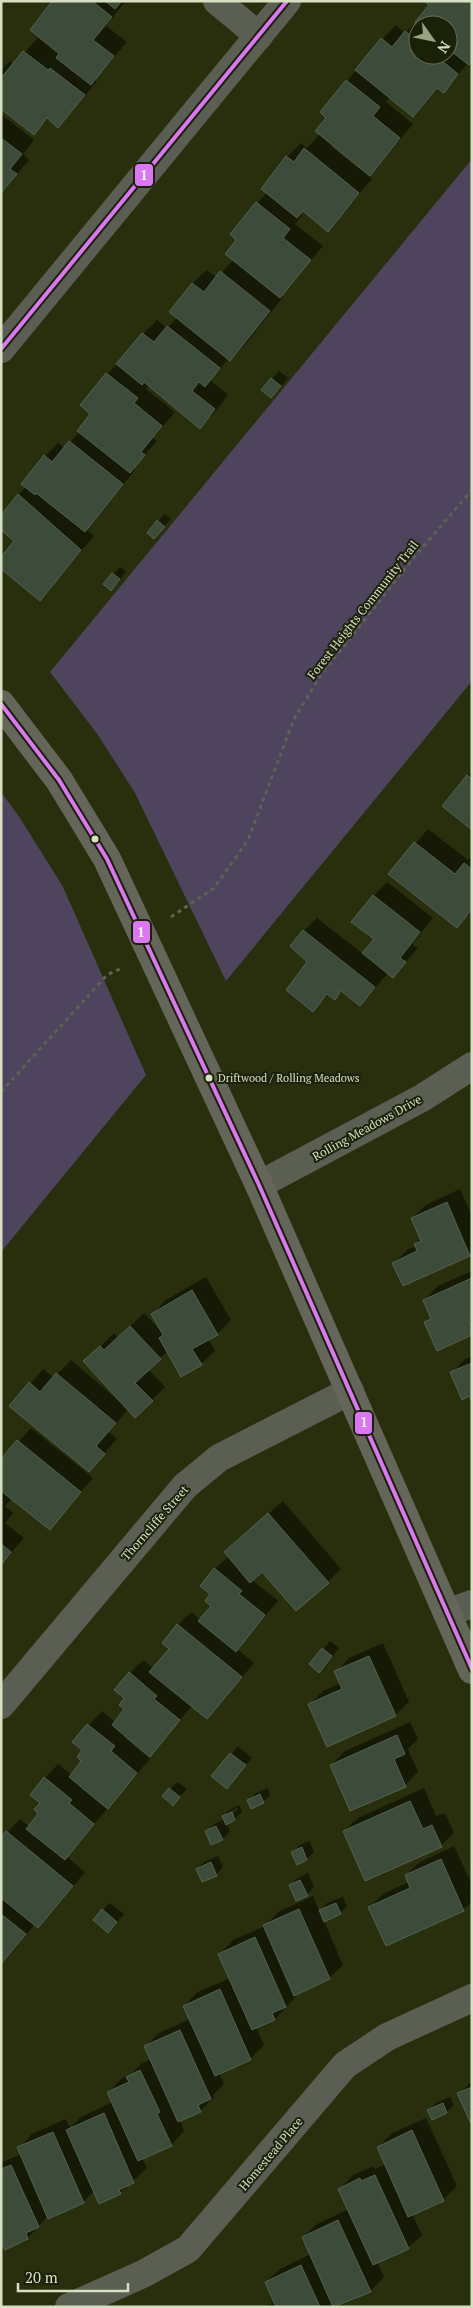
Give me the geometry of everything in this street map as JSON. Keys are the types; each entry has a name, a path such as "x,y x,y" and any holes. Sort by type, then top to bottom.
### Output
{"street":[{"path":"216,1 259,36"},
{"path":"1,350 287,1"},
{"path":"1,704 59,780 107,859 259,1185 350,1392 460,1609 472,1670"},
{"name":"Rolling Meadows Drive","path":"259,1185 422,1098 472,1066"},
{"name":"Thorncliffe Street","path":"1,1705 184,1486 219,1458 350,1392"},
{"name":"Homestead Place","path":"69,2307 143,2274 188,2250 345,2065 387,2037 472,1998"}],"path":[{"name":"Forest Heights Community Trail","path":"169,919 214,888 248,840 294,719 321,675 415,556 472,490"},
{"path":"1,1092 107,975 125,967"}],"shaded area":[{"path":"472,159 472,681 226,981 135,793 98,735 50,672"},
{"path":"1,792 20,818 63,887 146,1075 1,1252"}],"building":[{"path":"52,1 92,1 112,17 93,40 114,56 91,85 56,58 59,53 30,30"},
{"path":"105,1 122,1 115,9"},
{"path":"424,1 472,1 472,61 469,65 458,57 458,15 421,15 429,5"},
{"path":"405,31 408,33 408,65 447,65 458,74 444,93 437,88 413,117 355,70 381,38 392,47"},
{"path":"23,51 48,70 50,68 85,95 58,128 47,118 34,135 1,109 1,78"},
{"path":"346,80 380,107 373,116 400,138 370,176 315,131 326,118 320,112"},
{"path":"1,138 22,154 10,169 17,174 1,193"},
{"path":"304,148 359,193 328,232 303,211 297,218 261,189 286,156 294,162"},
{"path":"256,202 290,229 283,238 311,260 280,298 225,254 236,240 230,234"},
{"path":"220,271 270,311 230,361 169,312 192,283 204,292"},
{"path":"167,326 220,368 205,387 199,382 192,391 215,409 200,429 144,382 142,385 116,364 142,333 154,342"},
{"path":"106,373 138,398 134,403 162,426 141,452 145,455 130,473 77,431 90,414 80,405"},
{"path":"271,378 281,386 271,398 261,390"},
{"path":"69,441 123,484 85,532 36,493 35,495 21,484 44,455 52,462"},
{"path":"18,494 81,550 40,601 1,569 1,557 14,541 1,530 1,515"},
{"path":"157,520 165,527 154,539 147,533"},
{"path":"112,573 120,579 111,591 103,584"},
{"path":"467,775 472,779 472,830 442,806"},
{"path":"414,842 455,874 464,863 472,869 472,909 457,928 388,874"},
{"path":"373,895 420,932 400,958 406,962 393,978 362,953 374,939 351,922"},
{"path":"303,930 375,987 360,1006 341,991 335,1000 327,994 313,1012 286,990 307,962 290,946"},
{"path":"447,1202 470,1256 403,1286 392,1263 417,1251 414,1244 421,1241 411,1218"},
{"path":"472,1278 472,1319 469,1320 472,1327 472,1335 437,1351 424,1322 431,1319 423,1300"},
{"path":"192,1290 218,1335 192,1349 202,1365 181,1377 159,1338 163,1335 151,1314"},
{"path":"130,1326 161,1359 135,1383 153,1401 135,1418 83,1361 100,1346 104,1350"},
{"path":"472,1363 472,1402 469,1396 462,1400 450,1372"},
{"path":"56,1373 116,1423 96,1446 105,1454 89,1472 9,1406 29,1382 40,1392"},
{"path":"17,1440 81,1492 50,1530 1,1491 1,1459"},
{"path":"268,1513 329,1583 296,1611 262,1572 250,1583 224,1552"},
{"path":"1,1544 11,1552 1,1565"},
{"path":"214,1568 242,1591 239,1594 265,1615 236,1652 198,1621 211,1606 205,1601 210,1594 200,1586"},
{"path":"177,1624 242,1677 207,1719 149,1672 169,1649 162,1643"},
{"path":"322,1648 332,1656 319,1673 309,1664"},
{"path":"369,1656 396,1716 327,1747 308,1704 342,1689 334,1671"},
{"path":"129,1672 157,1696 154,1699 180,1720 150,1757 112,1725 124,1709 119,1705 124,1698 114,1690"},
{"path":"87,1724 115,1746 111,1751 137,1773 108,1809 69,1777 81,1761 77,1757 82,1750 72,1742"},
{"path":"397,1735 405,1754 394,1759 406,1787 350,1811 330,1765"},
{"path":"230,1753 246,1765 227,1789 211,1776"},
{"path":"44,1777 72,1800 69,1803 94,1824 65,1860 26,1829 38,1814 34,1809 40,1803 30,1795"},
{"path":"169,1788 180,1797 173,1806 162,1796"},
{"path":"260,1794 264,1803 251,1809 247,1800"},
{"path":"410,1801 423,1829 432,1825 442,1847 365,1881 343,1831"},
{"path":"232,1812 235,1820 226,1825 222,1816"},
{"path":"216,1826 223,1840 211,1845 205,1831"},
{"path":"6,1831 73,1886 38,1928 1,1898 1,1837"},
{"path":"302,1847 307,1860 297,1865 291,1852"},
{"path":"441,1859 464,1911 386,1946 368,1907 410,1888 405,1875"},
{"path":"211,1862 217,1876 202,1882 196,1869"},
{"path":"300,1880 308,1896 296,1901 289,1885"},
{"path":"336,1903 341,1914 324,1922 319,1910"},
{"path":"102,1909 117,1922 108,1933 93,1920"},
{"path":"299,1909 330,1979 294,1996 263,1925"},
{"path":"1,1914 26,1934 1,1964"},
{"path":"255,1937 286,2007 272,2013 275,2020 252,2030 218,1954"},
{"path":"220,1989 251,2060 215,2076 183,2006"},
{"path":"180,2030 211,2099 198,2105 201,2112 178,2122 144,2046"},
{"path":"140,2070 160,2112 157,2114 172,2146 138,2161 107,2092 129,2082 126,2077"},
{"path":"472,2087 472,2126 457,2093"},
{"path":"443,2103 447,2113 432,2120 427,2110"},
{"path":"104,2113 134,2183 119,2190 121,2194 99,2204 66,2130"},
{"path":"412,2130 444,2201 408,2217 377,2147"},
{"path":"53,2132 84,2203 48,2219 17,2147"},
{"path":"11,2165 39,2227 26,2233 28,2239 5,2250 1,2242 1,2169"},
{"path":"375,2175 409,2249 373,2265 338,2189 360,2178 361,2181"},
{"path":"338,2220 371,2292 333,2307 302,2237"},
{"path":"301,2265 320,2307 276,2307 265,2282"}],"transit line":[{"name":"1","path":"1,349 287,1"},
{"name":"1","path":"1,704 59,780 107,859 259,1185 472,1669"}],"place":[{"name":"Driftwood / Rolling Meadows","path":"209,1078"}]}
